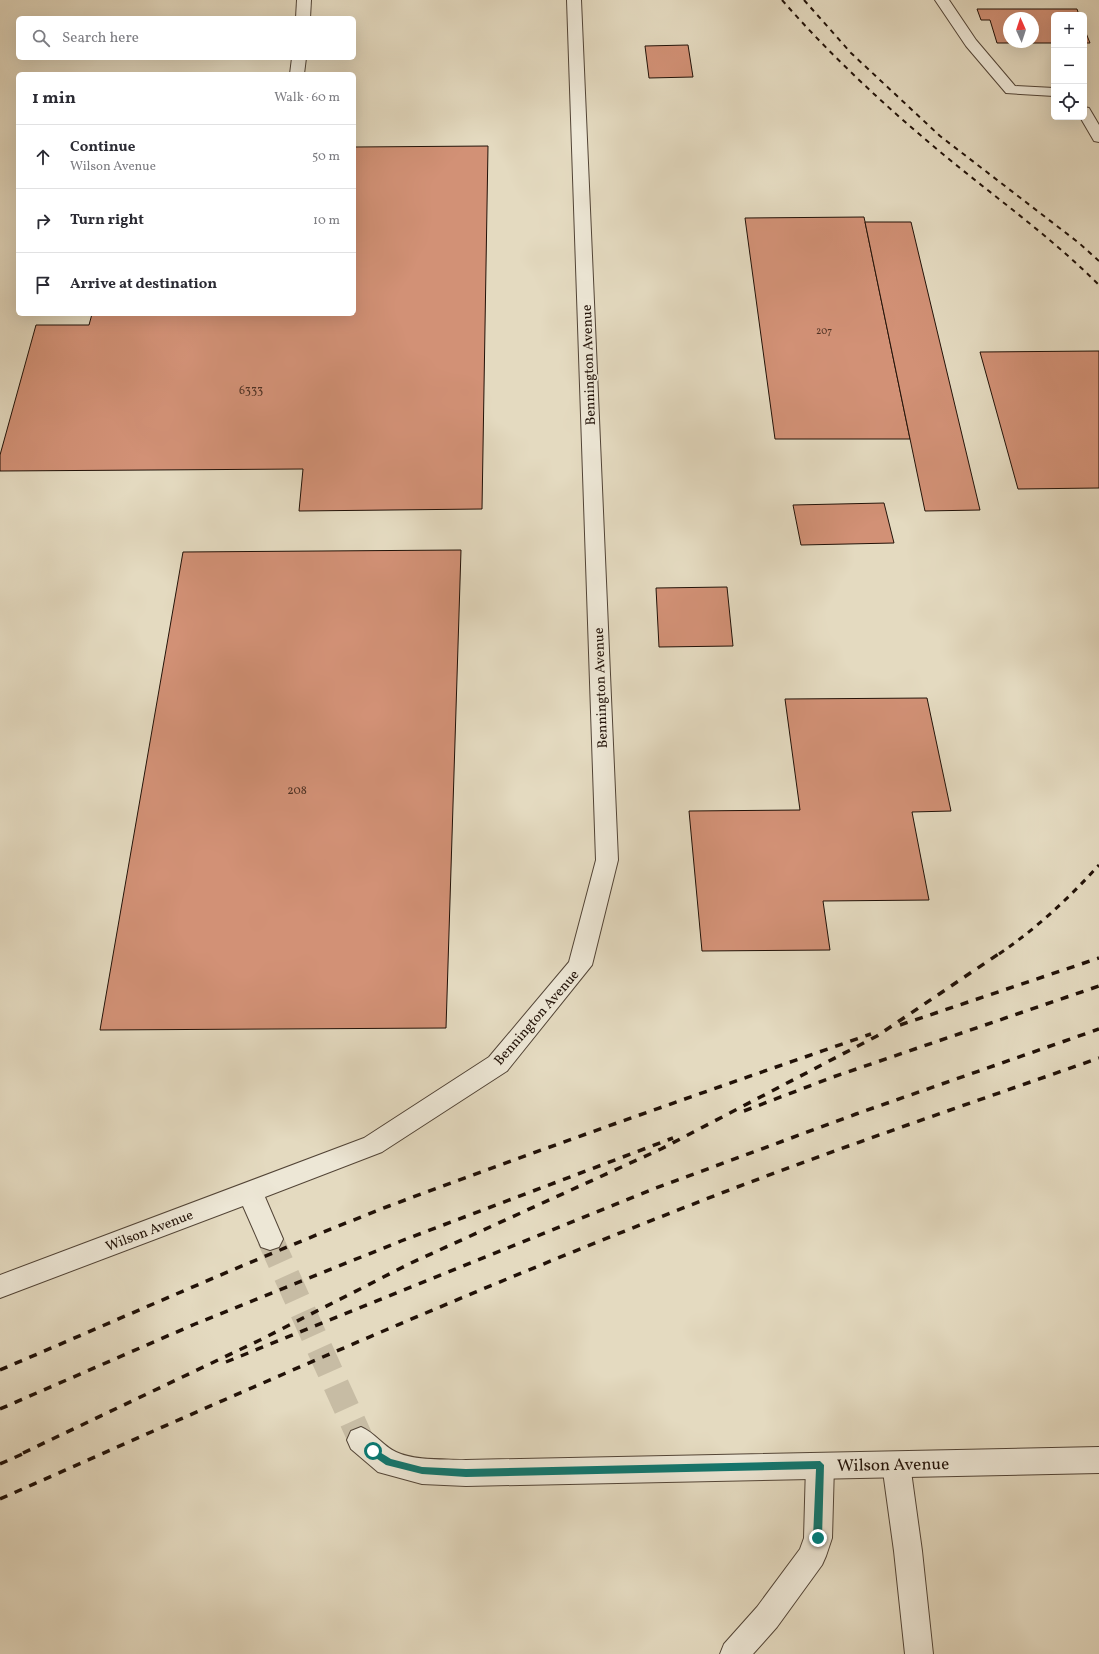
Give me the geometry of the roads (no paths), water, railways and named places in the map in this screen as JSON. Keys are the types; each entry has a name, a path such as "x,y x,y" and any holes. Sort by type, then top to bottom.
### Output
{"street":[{"name":"Bennington Avenue","path":"250,1192 373,1145 498,1064 580,965 606,860 574,0"},
{"path":"250,1192 270,1239"},
{"name":"Wilson Avenue","path":"0,1287 250,1192"},
{"name":"Wilson Avenue","path":"361,1440 388,1463 422,1470 466,1473 1099,1460"}],"lane":[{"path":"303,16 304,0"},
{"path":"942,0 971,44 1011,90 1051,92"},
{"path":"297,72 299,60"},
{"path":"1087,116 1099,138"},
{"path":"896,1464 908,1551 919,1654"},
{"path":"734,1654 767,1617 812,1556 818,1538 820,1465"}],"tunnel":[{"path":"270,1239 361,1440"}],"railway":[{"path":"782,0 839,61 880,100 944,155 1062,250 1099,285"},
{"path":"804,0 851,53 940,136 1079,243 1099,261"},
{"path":"999,954 1052,912 1076,890 1099,865"},
{"path":"23,1453 260,1340 411,1263 661,1149 877,1036 1000,953"},
{"path":"900,1025 1099,958"},
{"path":"744,1111 833,1077 1099,986"},
{"path":"226,1362 656,1188 856,1114 1099,1029"},
{"path":"0,1370 242,1266 389,1206 569,1140 871,1034"},
{"path":"0,1499 503,1280 779,1171 1099,1058"},
{"path":"0,1409 195,1324 401,1241 673,1138"},
{"path":"0,1464 27,1452"}]}
